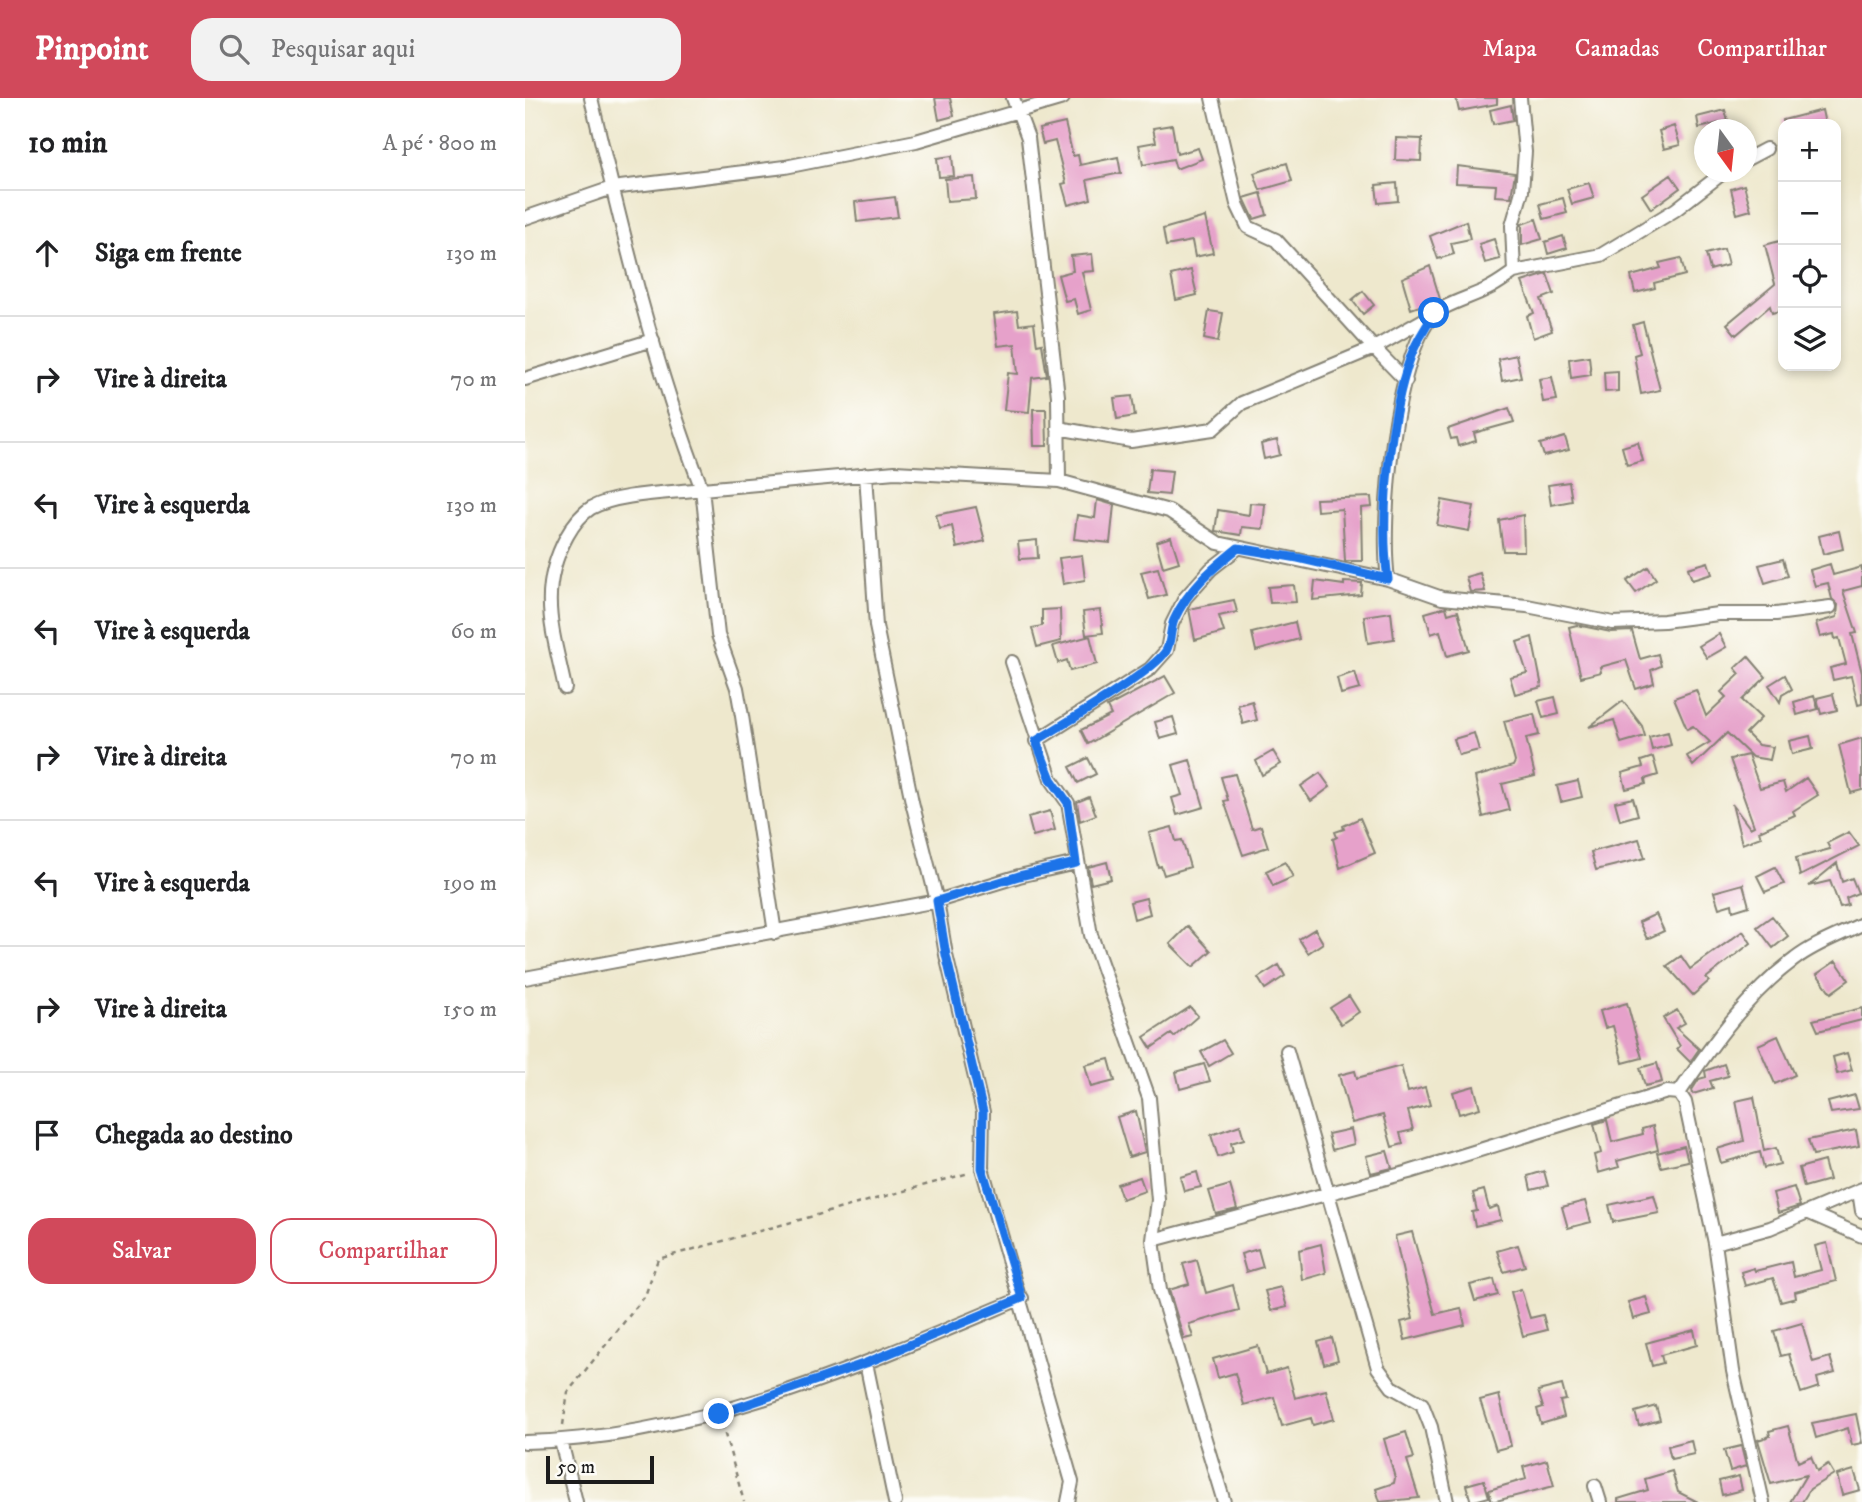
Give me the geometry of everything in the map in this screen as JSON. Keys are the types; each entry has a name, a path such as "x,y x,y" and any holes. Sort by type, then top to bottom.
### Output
{"street":[{"path":"591,98 653,340 681,436 702,489 717,635 737,688 775,933"},
{"path":"525,218 613,188 785,167 916,141 1015,104 1063,98"},
{"path":"1212,98 1237,204 1248,227 1276,240 1406,381"},
{"path":"1514,272 1512,226 1522,191 1525,152 1520,98"},
{"path":"1015,104 1028,138 1058,396 1059,481"},
{"path":"1757,154 1766,149"},
{"path":"1058,428 1131,441 1213,429 1242,403 1374,348 1434,313 1489,288 1514,272 1601,255 1675,210 1711,182"},
{"path":"1388,579 1386,490 1411,356 1434,313"},
{"path":"525,379 653,340"},
{"path":"565,688 552,623 549,580 559,551 575,522 592,508 622,499 702,489 895,472 1059,481 1169,511 1217,543 1388,579 1442,598 1527,606 1613,623 1664,621 1718,614 1776,614 1830,607"},
{"path":"866,474 876,626 912,802 937,901 946,955 983,1112 982,1168 1022,1298 1072,1482 1069,1502"},
{"path":"1036,741 1150,668 1167,650 1172,624 1185,598 1211,569 1238,548"},
{"path":"1012,662 1036,741 1051,779 1068,803 1076,863 1091,935 1149,1098 1158,1200 1153,1240 1160,1290 1224,1502"},
{"path":"525,978 937,901 1019,876 1076,863"},
{"path":"1679,1093 1747,1004 1795,958 1862,924"},
{"path":"1287,1051 1378,1367 1392,1387 1422,1404 1431,1427 1447,1502"},
{"path":"1153,1240 1327,1194 1667,1092 1679,1093"},
{"path":"1679,1093 1685,1102 1715,1243 1733,1371 1763,1502"},
{"path":"1715,1243 1770,1228 1860,1190 1862,1211"},
{"path":"1807,1212 1862,1236"},
{"path":"525,1442 561,1441 719,1414 866,1363 1022,1298"},
{"path":"866,1363 895,1502"},
{"path":"561,1441 576,1502"},
{"path":"1595,1486 1600,1502"}],"path":[{"path":"561,1441 568,1392 645,1296 658,1259 846,1205 949,1181 982,1168"},
{"path":"719,1414 744,1502"}],"building":[{"path":"935,98 950,98 954,116 939,120"},
{"path":"1456,98 1497,98 1497,104 1459,111"},
{"path":"1511,105 1513,120 1493,124 1490,110"},
{"path":"1725,110 1727,119 1697,119"},
{"path":"1822,110 1824,119 1787,119"},
{"path":"1065,123 1073,156 1078,155 1080,165 1118,157 1121,173 1087,180 1091,199 1068,205 1062,184 1066,183 1055,141 1043,144 1039,129"},
{"path":"1172,125 1177,154 1198,148 1202,159 1176,169 1173,159 1143,165 1139,145 1156,142 1153,128"},
{"path":"1674,126 1680,145 1664,149 1659,131"},
{"path":"1396,138 1422,139 1421,161 1395,160"},
{"path":"952,156 954,176 939,177 937,158"},
{"path":"1287,163 1292,181 1260,190 1254,173"},
{"path":"1457,166 1515,173 1511,197 1495,196 1496,185 1456,183"},
{"path":"1671,175 1680,188 1651,209 1642,195"},
{"path":"974,177 976,199 947,201 945,179"},
{"path":"1397,183 1398,201 1378,203 1376,185"},
{"path":"1589,183 1594,198 1572,204 1567,189"},
{"path":"1744,185 1751,210 1737,214 1731,189"},
{"path":"1261,193 1267,215 1254,219 1244,198"},
{"path":"895,197 898,217 857,222 855,202"},
{"path":"1563,198 1567,213 1544,219 1540,204"},
{"path":"1205,217 1213,253 1195,257 1192,241 1166,246 1163,229"},
{"path":"1536,219 1542,239 1522,245 1522,224"},
{"path":"1466,221 1470,239 1451,243 1454,254 1438,259 1430,236"},
{"path":"1563,236 1567,248 1548,254 1545,242"},
{"path":"1494,239 1500,259 1485,263 1479,244"},
{"path":"1778,241 1778,311 1772,313 1770,306 1736,335 1727,324 1775,284 1765,245"},
{"path":"1724,249 1728,265 1710,270 1706,254"},
{"path":"1092,254 1094,271 1082,272 1091,310 1078,314 1074,299 1065,301 1058,275 1073,271 1071,256"},
{"path":"1681,258 1685,275 1654,283 1655,288 1635,293 1631,276 1661,268 1659,263"},
{"path":"1430,266 1440,299 1411,309 1402,278"},
{"path":"1191,270 1197,295 1176,300 1171,275"},
{"path":"1547,274 1554,294 1541,299 1552,331 1533,338 1527,316 1534,313 1522,282"},
{"path":"1363,291 1374,305 1363,314 1352,300"},
{"path":"1017,311 1019,325 1034,323 1037,345 1042,344 1047,376 1032,378 1029,412 1004,410 1008,373 1018,374 1015,344 998,346 994,314"},
{"path":"1209,311 1223,313 1218,342 1204,339"},
{"path":"1643,322 1660,390 1641,394 1634,355 1640,353 1633,325"},
{"path":"1516,355 1521,377 1502,381 1498,359"},
{"path":"1589,356 1591,375 1571,378 1569,359"},
{"path":"1618,371 1618,391 1605,392 1604,372"},
{"path":"1552,377 1557,400 1543,402 1539,379"},
{"path":"1132,396 1135,416 1117,419 1114,398"},
{"path":"1509,408 1514,422 1474,433 1476,441 1458,446 1456,438 1451,439 1448,429"},
{"path":"1033,409 1046,409 1047,446 1034,446"},
{"path":"1565,437 1569,450 1544,456 1540,444"},
{"path":"1277,440 1280,455 1264,459 1261,444"},
{"path":"1638,442 1643,461 1627,465 1622,447"},
{"path":"1150,469 1172,471 1169,495 1147,493"},
{"path":"1569,482 1572,501 1551,505 1548,485"},
{"path":"1371,497 1372,507 1361,508 1362,561 1345,561 1342,509 1317,511 1316,499"},
{"path":"1097,500 1114,505 1110,543 1074,539 1077,515 1095,518"},
{"path":"1442,500 1474,506 1469,531 1437,525"},
{"path":"1250,503 1265,504 1263,529 1242,527 1241,535 1215,531 1218,510 1249,515"},
{"path":"976,507 985,541 957,548 952,526 940,529 936,515"},
{"path":"1523,515 1524,551 1503,551 1499,520"},
{"path":"1839,531 1843,549 1823,554 1819,536"},
{"path":"1171,537 1179,562 1163,567 1156,542"},
{"path":"1037,540 1038,558 1020,559 1018,542"},
{"path":"1082,555 1085,580 1063,584 1059,558"},
{"path":"1783,559 1788,576 1765,583 1759,565"},
{"path":"1708,562 1712,574 1692,580 1688,568"},
{"path":"1830,564 1833,575 1862,567 1862,586 1843,591 1857,633 1852,634 1862,673 1862,704 1858,705 1851,676 1833,680 1830,668 1846,664 1839,638 1835,639 1834,634 1820,637 1816,623 1837,617 1838,605 1832,599 1828,583 1815,586 1810,570"},
{"path":"1648,567 1656,579 1636,593 1627,581"},
{"path":"1158,568 1166,595 1149,599 1141,572"},
{"path":"1480,573 1485,591 1470,592 1466,577"},
{"path":"1315,581 1344,585 1344,582 1362,583 1361,595 1313,600"},
{"path":"1294,585 1296,602 1270,603 1268,587"},
{"path":"1234,600 1237,612 1219,616 1224,632 1195,640 1189,609"},
{"path":"1446,607 1448,614 1458,611 1469,650 1447,656 1440,631 1431,634 1425,613"},
{"path":"1060,609 1061,641 1037,647 1032,628 1042,626 1042,610"},
{"path":"1100,610 1103,633 1086,635 1083,612"},
{"path":"1391,612 1394,639 1368,643 1364,616"},
{"path":"1295,622 1299,639 1256,651 1252,633"},
{"path":"1577,625 1611,632 1632,631 1640,659 1658,654 1661,666 1651,670 1654,683 1636,689 1626,660 1600,667 1601,672 1581,677 1569,627"},
{"path":"1719,634 1726,647 1707,658 1699,646"},
{"path":"1090,636 1097,664 1070,671 1067,660 1058,663 1053,646"},
{"path":"1532,637 1542,687 1515,694 1510,677 1527,673 1517,642"},
{"path":"1748,656 1766,677 1742,700 1761,718 1746,733 1758,745 1773,747 1770,760 1752,757 1727,733 1693,766 1687,756 1710,742 1693,726 1687,729 1674,698 1696,690 1706,716 1726,697 1721,692 1740,674 1735,668"},
{"path":"1355,672 1360,689 1341,694 1337,678"},
{"path":"1785,675 1792,689 1782,695 1780,702 1769,685"},
{"path":"1165,676 1175,693 1088,744 1081,730 1111,715 1107,707"},
{"path":"1833,694 1837,710 1821,714 1817,698"},
{"path":"1814,696 1818,709 1797,715 1794,702"},
{"path":"1555,697 1559,714 1543,718 1538,701"},
{"path":"1252,701 1257,720 1243,724 1238,705"},
{"path":"1623,701 1642,726 1645,736 1621,743 1614,720 1589,727"},
{"path":"1534,714 1539,735 1526,738 1535,776 1502,784 1509,810 1483,817 1475,777 1513,766 1515,762 1504,721"},
{"path":"1173,717 1178,734 1160,739 1155,722"},
{"path":"1668,732 1671,745 1652,750 1649,737"},
{"path":"1474,733 1479,750 1459,755 1454,739"},
{"path":"1810,736 1813,749 1792,754 1789,741"},
{"path":"1862,738 1862,790 1851,793 1839,745"},
{"path":"1273,751 1281,764 1262,775 1256,761"},
{"path":"1748,755 1760,788 1783,782 1786,792 1806,778 1818,795 1793,811 1795,815 1759,831 1761,837 1742,844 1732,804 1750,828 1754,826 1730,759"},
{"path":"1653,757 1658,775 1645,779 1646,784 1626,789 1622,773 1643,767 1641,761"},
{"path":"1088,758 1096,774 1078,783 1070,767"},
{"path":"1190,760 1204,807 1177,815 1172,798 1182,795 1173,765"},
{"path":"1320,773 1330,787 1311,801 1301,786"},
{"path":"1235,774 1252,829 1261,826 1268,847 1243,855 1224,801 1228,800 1221,777"},
{"path":"1578,781 1582,797 1561,802 1557,786"},
{"path":"1089,797 1096,815 1080,821 1077,802"},
{"path":"1633,798 1638,815 1620,820 1615,802"},
{"path":"1050,811 1055,830 1033,836 1028,817"},
{"path":"1360,818 1375,853 1340,868 1333,839 1337,837 1335,832"},
{"path":"1172,827 1176,841 1182,840 1190,867 1164,875 1161,866 1158,867 1149,833"},
{"path":"1849,832 1859,846 1800,876 1796,858 1830,849 1827,843"},
{"path":"1639,839 1645,858 1596,870 1591,852"},
{"path":"1107,862 1111,879 1091,884 1088,867"},
{"path":"1285,862 1293,877 1273,886 1266,871"},
{"path":"1837,863 1842,882 1852,878 1858,893 1846,898 1848,905 1840,907 1830,881 1809,886"},
{"path":"1775,867 1784,884 1765,892 1757,876"},
{"path":"1743,884 1749,906 1733,911 1732,904 1719,908 1714,892"},
{"path":"1146,898 1150,914 1134,919 1130,902"},
{"path":"1656,914 1664,931 1647,939 1639,922"},
{"path":"1772,916 1788,936 1773,948 1757,927"},
{"path":"1188,926 1211,951 1193,967 1170,944"},
{"path":"1315,929 1323,943 1308,953 1299,939"},
{"path":"1743,931 1751,943 1706,978 1709,981 1693,995 1667,966 1681,956 1690,969"},
{"path":"1836,961 1849,980 1831,993 1817,974"},
{"path":"1279,965 1285,976 1265,989 1258,978"},
{"path":"1349,996 1359,1012 1341,1024 1330,1008"},
{"path":"1627,1003 1642,1058 1623,1063 1613,1026 1605,1028 1600,1011"},
{"path":"1190,1007 1198,1016 1174,1037 1171,1034 1151,1048 1144,1037"},
{"path":"1862,1008 1862,1020 1818,1031 1813,1020"},
{"path":"1677,1010 1685,1023 1676,1028 1699,1049 1690,1062 1677,1049 1680,1046 1663,1018"},
{"path":"1778,1036 1795,1075 1775,1084 1758,1045"},
{"path":"1223,1040 1231,1053 1209,1066 1201,1052"},
{"path":"1847,1053 1852,1070 1837,1074 1833,1057"},
{"path":"1109,1059 1115,1081 1091,1087 1085,1065"},
{"path":"1657,1063 1662,1082 1645,1086 1640,1068"},
{"path":"1204,1064 1210,1081 1180,1089 1176,1072"},
{"path":"1724,1064 1728,1076 1710,1081 1713,1088 1693,1094 1692,1090 1699,1079 1706,1077 1705,1071"},
{"path":"1401,1066 1408,1092 1425,1087 1430,1105 1408,1111 1413,1130 1400,1133 1403,1144 1392,1147 1383,1115 1352,1123 1339,1075 1355,1071 1357,1078"},
{"path":"1474,1086 1480,1108 1459,1114 1453,1092"},
{"path":"1855,1095 1859,1109 1831,1113 1828,1102"},
{"path":"1754,1097 1764,1151 1776,1148 1780,1164 1764,1168 1760,1152 1721,1163 1717,1149 1744,1141 1736,1101"},
{"path":"1136,1111 1145,1152 1129,1157 1117,1117"},
{"path":"1607,1120 1612,1142 1643,1134 1642,1129 1653,1126 1658,1150 1617,1161 1619,1167 1598,1173 1594,1155 1601,1153 1594,1124"},
{"path":"1240,1125 1244,1139 1231,1143 1233,1152 1218,1157 1211,1135"},
{"path":"1351,1129 1354,1144 1332,1150 1328,1134"},
{"path":"1856,1130 1859,1146 1813,1155 1808,1140"},
{"path":"1684,1146 1688,1161 1661,1167 1657,1153"},
{"path":"1387,1151 1392,1168 1371,1173 1366,1156"},
{"path":"1824,1161 1829,1180 1804,1187 1799,1168"},
{"path":"1544,1171 1548,1186 1531,1190 1528,1176"},
{"path":"1197,1172 1201,1187 1184,1191 1180,1177"},
{"path":"1140,1177 1145,1191 1122,1199 1117,1184"},
{"path":"1230,1185 1237,1209 1216,1214 1209,1191"},
{"path":"1794,1187 1800,1206 1778,1213 1773,1193"},
{"path":"1484,1190 1489,1209 1498,1206 1501,1220 1475,1226 1472,1212 1477,1211 1473,1193"},
{"path":"1654,1195 1659,1213 1613,1222 1609,1205"},
{"path":"1585,1201 1591,1222 1568,1228 1562,1207"},
{"path":"1412,1232 1435,1314 1461,1308 1465,1325 1405,1340 1401,1322 1413,1319 1395,1236"},
{"path":"1827,1243 1836,1281 1795,1292 1796,1298 1781,1302 1773,1278 1745,1286 1741,1272 1754,1268 1755,1271 1791,1262 1794,1277 1821,1270 1815,1246"},
{"path":"1321,1244 1326,1273 1302,1280 1299,1250"},
{"path":"1518,1245 1525,1266 1504,1272 1497,1251"},
{"path":"1258,1249 1263,1267 1246,1272 1241,1254"},
{"path":"1197,1260 1206,1293 1233,1285 1239,1310 1189,1324 1193,1337 1184,1339 1169,1290 1189,1284 1183,1264"},
{"path":"1494,1279 1498,1295 1475,1301 1470,1285"},
{"path":"1281,1287 1287,1307 1271,1311 1265,1291"},
{"path":"1521,1289 1530,1318 1543,1315 1547,1330 1523,1336 1511,1292"},
{"path":"1646,1297 1651,1314 1633,1319 1628,1302"},
{"path":"1802,1323 1813,1362 1830,1357 1835,1373 1817,1378 1819,1387 1801,1393 1789,1354 1781,1356 1774,1331"},
{"path":"1694,1330 1697,1345 1661,1355 1663,1363 1652,1366 1646,1343"},
{"path":"1332,1338 1338,1360 1324,1364 1318,1342"},
{"path":"1258,1346 1266,1374 1287,1368 1295,1398 1326,1390 1334,1419 1313,1425 1311,1418 1282,1426 1274,1397 1244,1405 1235,1373 1218,1378 1213,1359"},
{"path":"1562,1385 1566,1400 1560,1401 1564,1417 1541,1424 1537,1409 1543,1407 1538,1391"},
{"path":"1499,1395 1511,1446 1496,1450 1480,1400"},
{"path":"1656,1406 1660,1420 1639,1426 1635,1412"},
{"path":"1856,1414 1862,1443 1852,1445 1848,1428 1816,1438 1812,1423"},
{"path":"1788,1426 1798,1462 1811,1456 1817,1471 1828,1464 1834,1474 1810,1489 1802,1502 1790,1502 1806,1475 1771,1484 1758,1440 1770,1436 1769,1431"},
{"path":"1406,1432 1414,1458 1407,1460 1419,1498 1380,1502 1376,1489 1394,1483 1395,1478 1384,1439"},
{"path":"1691,1440 1694,1454 1671,1459 1668,1446"},
{"path":"1741,1446 1746,1466 1730,1471 1724,1450"},
{"path":"1547,1460 1554,1486 1492,1502 1489,1490 1526,1479 1523,1467"},
{"path":"1854,1470 1860,1490 1842,1495 1837,1475"},
{"path":"1672,1471 1678,1492 1698,1502 1618,1502 1618,1499 1648,1490 1645,1479"},
{"path":"1739,1476 1742,1490 1722,1495 1719,1481"},
{"path":"1484,1480 1489,1497 1471,1502 1466,1485"}],"route":[{"path":"719,1414 866,1363 1022,1298 982,1168 983,1112 946,955 937,901 1019,876 1076,863 1068,803 1051,779 1036,741 1150,668 1167,650 1172,624 1185,598 1211,569 1238,548 1260,550 1388,579 1386,490 1395,428 1411,356 1434,313"}]}
